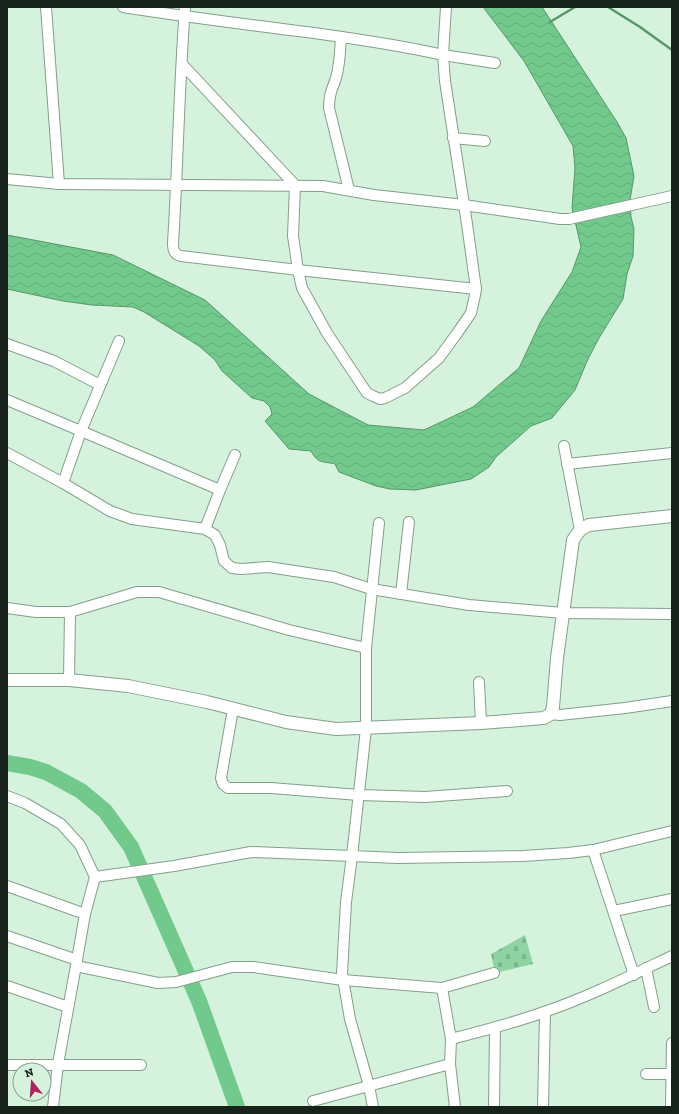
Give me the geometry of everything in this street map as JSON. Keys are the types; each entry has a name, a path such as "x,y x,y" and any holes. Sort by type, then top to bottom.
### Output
{"street":[{"path":"46,7 59,184"},
{"path":"123,7 184,11 495,63"},
{"path":"182,64 294,186 293,236 302,288 327,333 367,393 380,399 389,397 405,388 438,358 471,312 476,295 445,81 443,55 446,7"},
{"path":"184,11 173,243 173,251 176,254 196,258 298,270 476,289"},
{"path":"341,37 339,63 336,79 329,97 329,108 349,190"},
{"path":"453,138 485,141"},
{"path":"7,179 59,184 323,186 374,195 464,205 560,219 569,219 633,206 672,196"},
{"path":"63,484 81,431 119,341"},
{"path":"7,344 54,361 100,385"},
{"path":"7,400 220,490"},
{"path":"564,446 580,530"},
{"path":"7,453 110,511 132,519 205,528 215,535 220,545 224,561 232,568 241,569 268,567 334,577 371,589 469,605 563,613 672,614"},
{"path":"567,464 672,453"},
{"path":"205,528 235,455"},
{"path":"551,714 573,540 580,530 589,525 672,516"},
{"path":"401,594 409,522"},
{"path":"373,1107 369,1086 350,1019 342,973 346,902 366,729 366,648 379,523"},
{"path":"7,608 36,612 70,612 137,592 159,592 289,630 366,648"},
{"path":"69,680 70,612"},
{"path":"7,680 69,680 128,686 286,722 336,729 366,729 481,723 544,718 551,714 560,715 672,701"},
{"path":"479,682 481,723"},
{"path":"233,709 221,778 223,784 228,788 271,788 359,795 425,797 507,791"},
{"path":"7,796 25,803 61,824 80,845 95,877 85,914 76,963 58,1064 53,1107"},
{"path":"95,877 174,866 251,852 398,858 524,856 568,853 593,850 672,831"},
{"path":"593,850 634,975"},
{"path":"7,886 85,914"},
{"path":"614,911 672,899"},
{"path":"7,936 76,963 158,983 176,982 232,967 254,967 343,980 442,988 494,974"},
{"path":"451,1039 495,1028 545,1012 596,992 672,956"},
{"path":"646,968 654,1007"},
{"path":"7,986 68,1007"},
{"path":"442,988 451,1039 450,1064 455,1107"},
{"path":"543,1107 545,1012"},
{"path":"494,1107 495,1028"},
{"path":"671,1107 672,1042"},
{"path":"313,1101 450,1064"},
{"path":"7,1065 140,1065"},
{"path":"646,1074 672,1074"}],"green space":[{"path":"525,935 533,964 495,973 491,954"}],"water":[{"path":"483,7 542,7 626,138 634,176 630,200 631,217 634,229 633,256 627,274 623,299 599,338 575,390 552,418 531,426 496,457 489,467 471,479 416,490 390,489 376,486 339,472 335,464 318,460 311,451 289,449 265,421 272,414 270,407 264,401 252,398 222,371 215,360 199,346 144,312 133,307 92,305 63,301 7,289 7,235 113,255 205,300 309,394 368,425 424,430 473,407 519,368 541,321 572,272 581,247 572,208 575,168 573,146 524,61"}],"waterway":[{"path":"550,22 575,7"},
{"path":"608,7 640,27 672,50"},
{"path":"7,763 30,767 46,772 81,791 105,811 131,847 199,1001 237,1107"}]}
